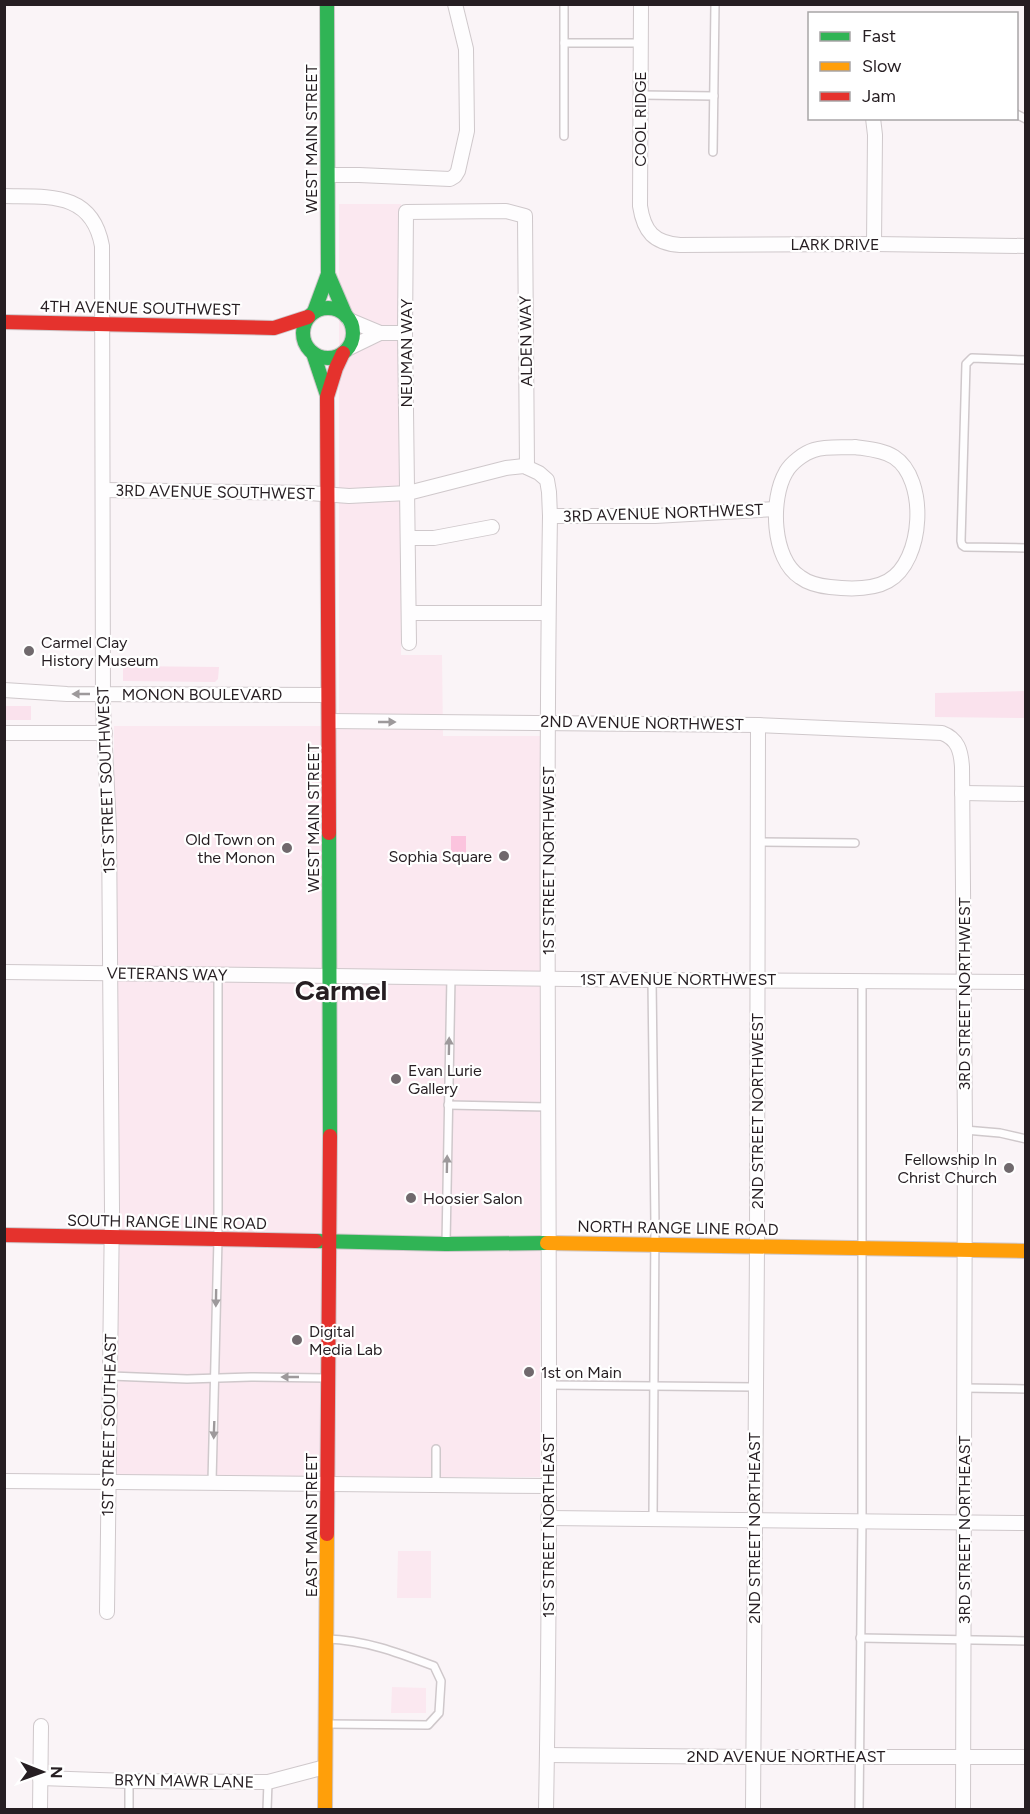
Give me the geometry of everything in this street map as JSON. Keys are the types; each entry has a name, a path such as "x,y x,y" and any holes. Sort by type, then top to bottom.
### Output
{"main road":[{"name":"WEST MAIN STREET","path":"311,315 328,274 327,4"},
{"name":"WEST MAIN STREET","path":"328,274 348,318"},
{"path":"323,308 333,309 348,318 352,338 345,351 331,358 324,358 310,351 304,341 303,333 311,315 323,308"},
{"name":"4TH AVENUE SOUTHWEST","path":"4,322 274,328 311,315"},
{"name":"4TH AVENUE SOUTHWEST","path":"274,328 310,351"},
{"name":"WEST MAIN STREET","path":"310,351 327,395"},
{"name":"WEST MAIN STREET","path":"330,1241 327,395 336,368 345,351"},
{"name":"SOUTH RANGE LINE ROAD","path":"4,1235 330,1241"},
{"name":"NORTH RANGE LINE ROAD","path":"330,1241 1026,1251"},
{"name":"EAST MAIN STREET","path":"325,1809 330,1241"}],"street":[{"path":"328,175 450,179 455,176 467,131 466,49 455,4"},
{"name":"COOL RIDGE","path":"640,4 640,206 642,221 648,231"},
{"path":"873,120 874,244"},
{"name":"1ST STREET SOUTHWEST","path":"4,196 57,197 72,203 86,212 99,233 102,246 103,694 108,786 112,1237"},
{"name":"NEUMAN WAY","path":"409,643 405,333 406,212 506,211 525,216"},
{"name":"ALDEN WAY","path":"525,216 527,467"},
{"name":"LARK DRIVE","path":"648,231 661,241 680,245 1026,246"},
{"path":"348,318 380,333 405,333"},
{"path":"345,351 380,333"},
{"path":"855,447 877,450 894,456 906,468 912,482 917,515 913,552 903,568 888,581 869,587 831,587 815,584 799,577 789,566 778,538 776,509 786,472 796,461 813,450 855,447"},
{"path":"328,495 408,494 506,468 527,467"},
{"name":"1ST STREET NORTHWEST","path":"527,467 539,472 547,480 550,516 548,612 549,1243"},
{"name":"3RD AVENUE SOUTHWEST","path":"103,490 328,495"},
{"name":"3RD AVENUE NORTHWEST","path":"550,516 655,516 776,509"},
{"path":"408,538 434,538 492,527"},
{"path":"409,613 548,612"},
{"name":"MONON BOULEVARD","path":"4,690 67,694 328,695"},
{"name":"2ND AVENUE NORTHWEST","path":"329,721 758,725 942,733 954,740"},
{"name":"2ND STREET NORTHWEST","path":"757,1246 758,725"},
{"path":"4,733 105,733"},
{"name":"3RD STREET NORTHWEST","path":"954,740 961,752 962,793 965,1250"},
{"path":"962,793 1026,794"},
{"name":"VETERANS WAY","path":"4,972 330,977"},
{"name":"1ST AVENUE NORTHWEST","path":"330,977 1026,982"},
{"name":"1ST STREET SOUTHEAST","path":"107,1612 112,1237"},
{"name":"1ST STREET NORTHEAST","path":"546,1809 549,1243"},
{"name":"2ND STREET NORTHEAST","path":"753,1809 757,1246"},
{"name":"3RD STREET NORTHEAST","path":"963,1809 965,1250"},
{"path":"4,1481 548,1486"},
{"path":"548,1518 1026,1523"},
{"path":"40,1809 41,1726"},
{"name":"2ND AVENUE NORTHEAST","path":"547,1755 1026,1757"},
{"name":"BRYN MAWR LANE","path":"40,1778 268,1782 325,1767"}],"lane":[{"path":"564,4 564,136"},
{"path":"712,152 715,4"},
{"path":"564,44 641,43"},
{"path":"640,94 714,96"},
{"path":"1026,360 972,358 966,364 961,542 965,548 1026,548"},
{"path":"757,843 855,843"},
{"path":"212,1482 218,1239 218,974"},
{"path":"446,1244 451,977"},
{"path":"652,980 653,1518"},
{"path":"859,1809 862,1520 862,981"},
{"path":"448,1105 548,1107"},
{"path":"965,1130 1000,1133 1026,1139"},
{"path":"111,1376 328,1378"},
{"path":"549,1385 755,1387"},
{"path":"964,1388 1026,1389"},
{"path":"436,1449 436,1485"},
{"path":"860,1638 1026,1641"},
{"path":"326,1724 428,1725 439,1713 441,1681 434,1666 391,1650 345,1640 327,1639"},
{"path":"129,1781 129,1809"},
{"path":"267,1809 268,1782"}],"shaded area":[{"path":"339,204 401,204 401,655 442,655 443,736 540,736 540,1477 114,1477 114,726 339,726"},
{"path":"123,666 219,667 218,679 215,682 123,681"},
{"path":"1025,691 1025,718 935,717 935,693"},
{"path":"5,706 31,706 31,720 6,720"},
{"path":"451,836 466,836 466,862 451,862"},
{"path":"398,1551 431,1551 431,1598 397,1598"},
{"path":"392,1687 426,1688 426,1713 391,1713"}],"traffic: fast":[{"path":"314,312 328,274 327,4"},
{"path":"328,274 346,316"},
{"path":"328,308 346,315 353,333 346,351 328,358 310,351 303,333 310,315 328,308"},
{"path":"313,353 327,395"},
{"path":"329,833 330,1136"},
{"path":"316,1241 446,1244 547,1243"}],"traffic: slow":[{"path":"547,1243 1026,1251"},
{"path":"325,1810 327,1534"}],"traffic: jam":[{"path":"4,322 274,328 308,317"},
{"path":"329,833 327,397 343,353"},
{"path":"327,1534 330,1136"},
{"path":"4,1235 316,1241"}],"place":[{"name":"Carmel Clay History Museum","path":"29,651"},
{"name":"Old Town on the Monon","path":"287,848"},
{"name":"Sophia Square","path":"504,856"},
{"name":"Evan Lurie Gallery","path":"396,1079"},
{"name":"Fellowship In Christ Church","path":"1009,1168"},
{"name":"Hoosier Salon","path":"411,1198"},
{"name":"Digital Media Lab","path":"297,1340"},
{"name":"1st on Main","path":"529,1372"}],"district":[{"name":"Carmel","path":"341,990"}]}
